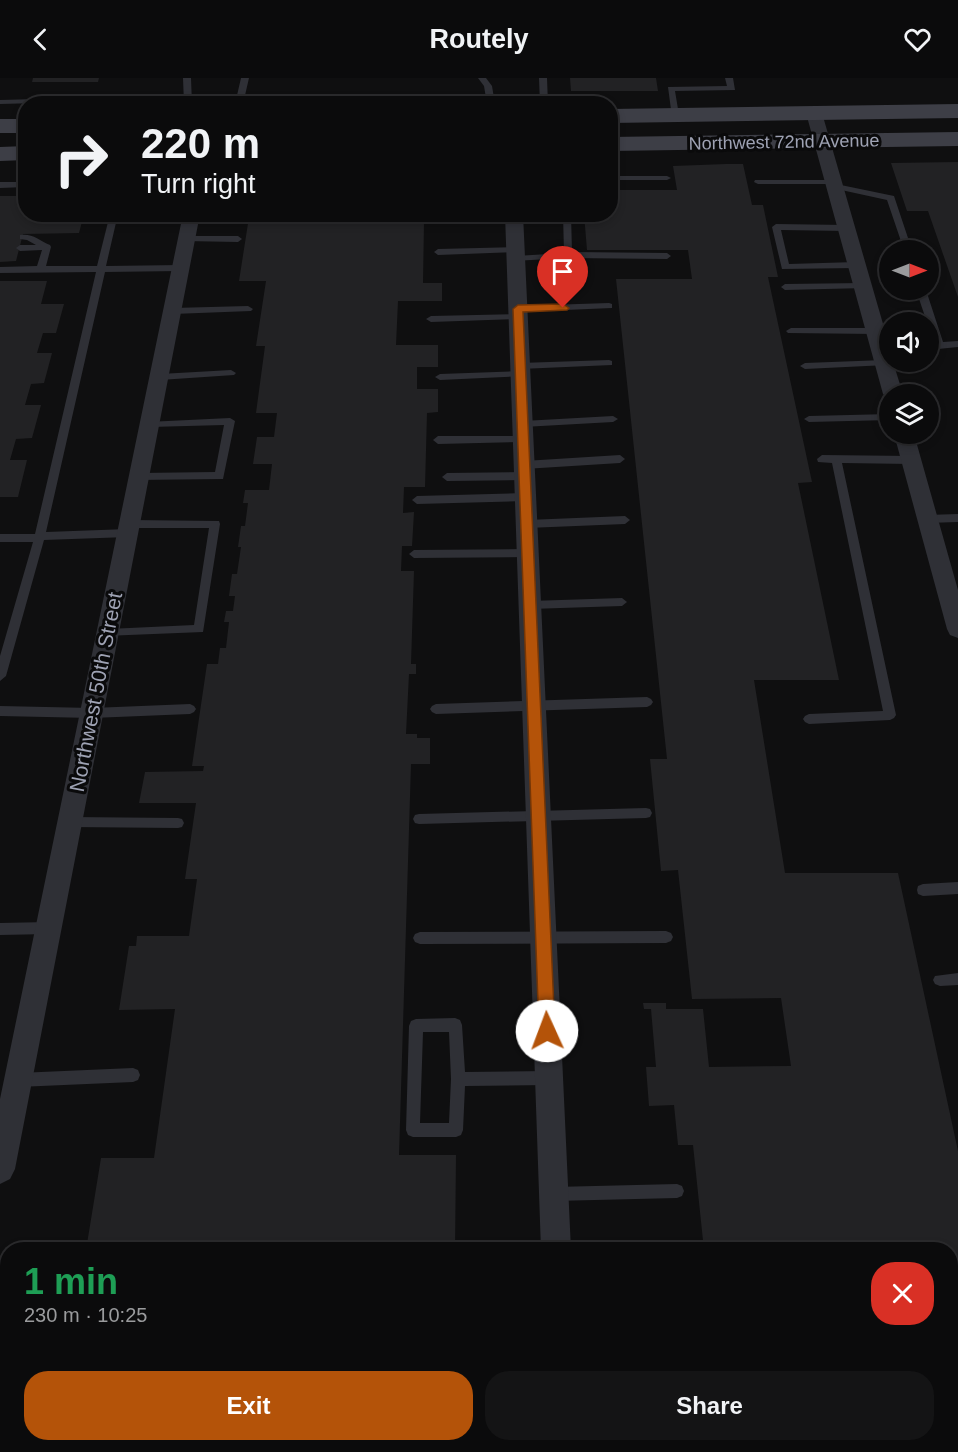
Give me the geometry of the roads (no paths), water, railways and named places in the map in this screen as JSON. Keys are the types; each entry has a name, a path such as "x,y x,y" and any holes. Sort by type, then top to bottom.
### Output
{"main road":[{"name":"Northwest 72nd Avenue","path":"618,116 958,111"},
{"path":"0,126 18,126"},
{"name":"Northwest 72nd Avenue","path":"618,144 958,139"},
{"path":"0,154 18,153"}],"street":[{"path":"814,113 879,342"},
{"name":"Northwest 50th Street","path":"0,1169 191,222"},
{"path":"514,222 556,1242"},
{"path":"906,444 927,519 951,580 958,628"}],"lane":[{"path":"187,78 188,96"},
{"path":"241,96 244,78"},
{"path":"482,78 488,86 489,96"},
{"path":"543,78 544,96"},
{"path":"675,115 671,89 732,88 729,78"},
{"path":"0,102 18,102"},
{"path":"618,178 667,178"},
{"path":"758,182 834,184 891,198 905,240"},
{"path":"0,185 18,184"},
{"path":"0,676 40,537 112,222"},
{"path":"567,222 568,255"},
{"path":"846,228 776,227 784,267 856,265"},
{"path":"23,237 28,237 47,247"},
{"path":"188,239 238,239"},
{"path":"41,270 47,247"},
{"path":"20,248 47,247"},
{"path":"438,252 667,256"},
{"path":"0,270 181,268"},
{"path":"785,287 862,286"},
{"path":"431,319 609,306"},
{"path":"173,311 248,309"},
{"path":"791,331 875,331"},
{"path":"939,346 958,344"},
{"path":"805,366 879,359"},
{"path":"440,377 609,363"},
{"path":"160,377 231,373"},
{"path":"809,419 879,417"},
{"path":"438,440 523,432 613,419"},
{"path":"140,477 219,476 230,421 150,424"},
{"path":"417,500 620,459"},
{"path":"822,459 911,460"},
{"path":"809,718 891,715 836,459"},
{"path":"447,477 525,480"},
{"path":"927,519 958,518"},
{"path":"527,524 625,520"},
{"path":"0,538 215,524 200,629 108,633"},
{"path":"414,554 527,553"},
{"path":"530,605 622,602"},
{"path":"436,709 647,702"},
{"path":"0,711 92,713 190,709"},
{"path":"419,819 646,813"},
{"path":"70,822 178,823"},
{"path":"923,890 958,888"},
{"path":"0,929 48,928"},
{"path":"420,938 543,939 666,936"},
{"path":"940,980 958,979"},
{"path":"455,1025 458,1079 456,1130 413,1130 416,1026 455,1025"},
{"path":"18,1080 133,1076"},
{"path":"458,1079 549,1078"},
{"path":"554,1194 677,1191"}]}
